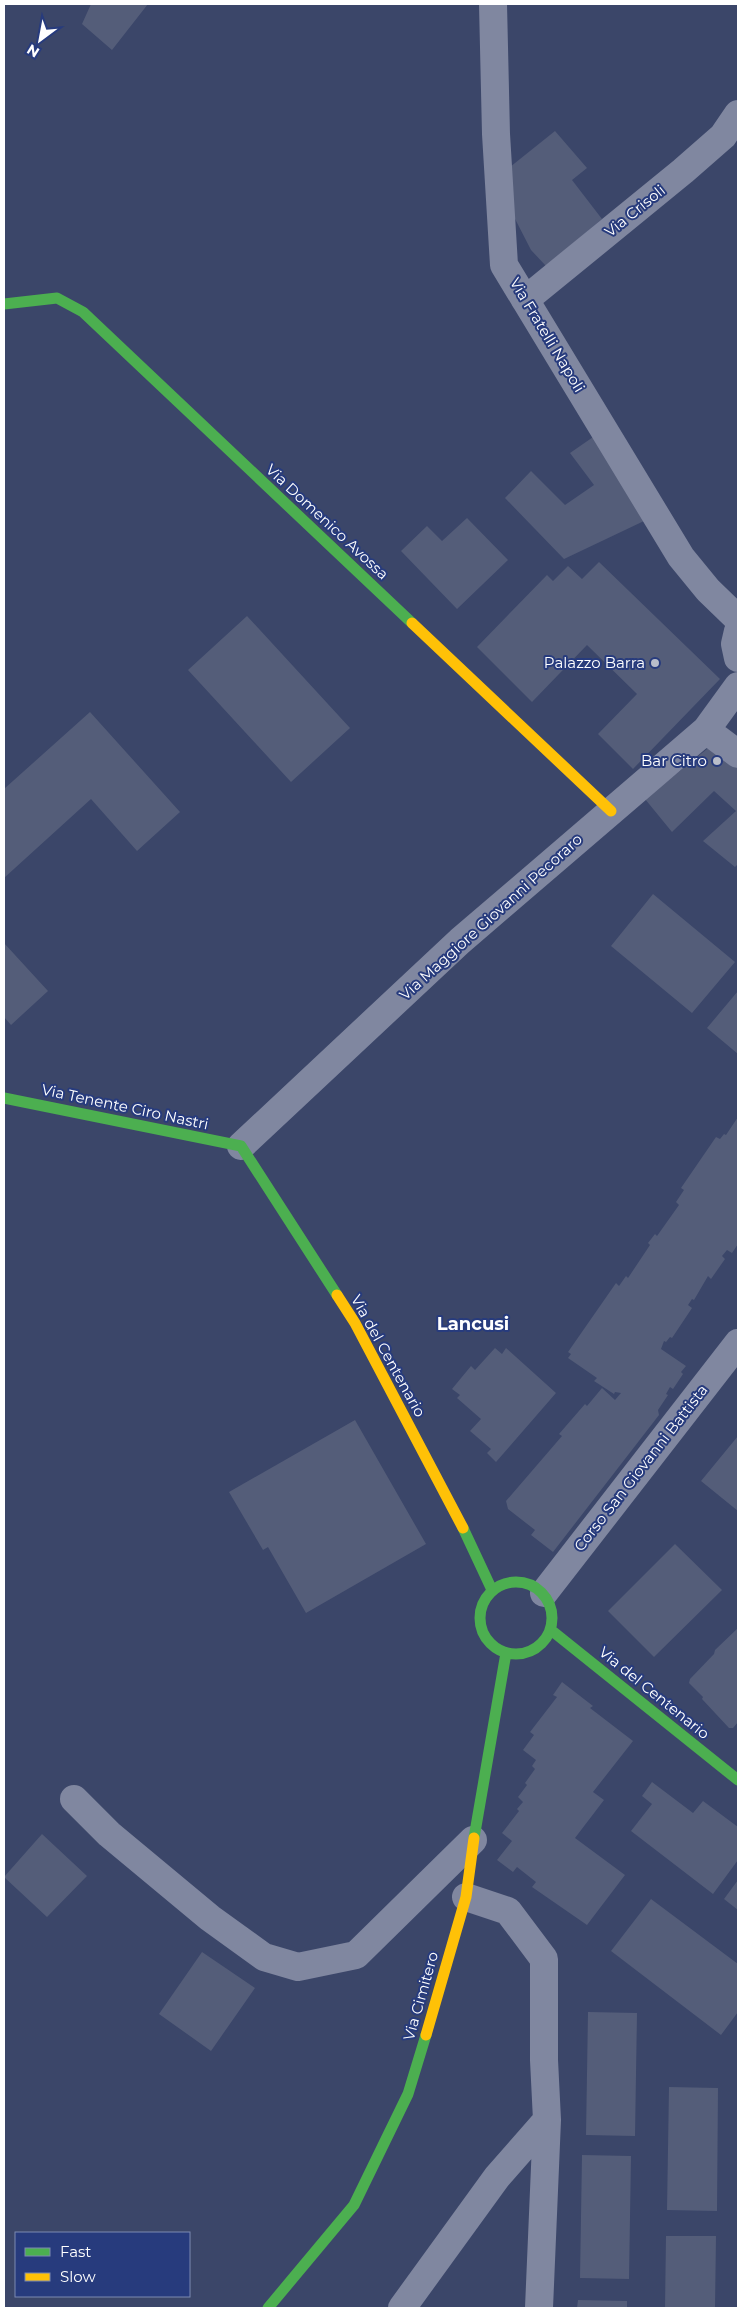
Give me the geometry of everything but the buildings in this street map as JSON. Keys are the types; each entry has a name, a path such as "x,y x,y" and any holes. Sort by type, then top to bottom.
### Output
{"street":[{"name":"Via Fratelli Napoli","path":"493,4 496,134 504,265 681,557 708,590 738,620"},
{"name":"Via Crisoli","path":"525,300 690,166 723,136 738,114"},
{"name":"Via Domenico Avossa","path":"4,304 56,298 83,312 611,811"},
{"path":"738,631 736,644 738,658"},
{"name":"Via Maggiore Giovanni Pecoraro","path":"241,1146 460,941 706,730 738,686"},
{"path":"706,730 738,754"},
{"name":"Via Tenente Ciro Nastri","path":"4,1099 241,1146"},
{"name":"Via del Centenario","path":"241,1146 355,1323 450,1500 492,1590"},
{"name":"Corso San Giovanni Battista","path":"544,1593 738,1343"},
{"path":"513,1581 535,1586 544,1593 553,1611 551,1630 546,1640 538,1648 517,1654 506,1653 496,1648 488,1640 480,1620 485,1598 492,1590 502,1584 513,1581"},
{"name":"Via del Centenario","path":"551,1630 738,1780"},
{"name":"Via Cimitero","path":"268,2308 354,2205 408,2094 466,1897 478,1804 506,1653"},
{"path":"74,1800 109,1834 210,1918 264,1956 298,1967 356,1955 473,1840"},
{"path":"466,1897 508,1911 544,1959 544,2060 547,2120 539,2308"},
{"path":"402,2308 497,2177 547,2120"}],"traffic: fast":[{"path":"4,304 57,298 83,312 412,623"},
{"path":"4,1098 241,1146 337,1295"},
{"path":"463,1528 492,1590"},
{"path":"523,1582 542,1592 550,1604 552,1618 550,1632 542,1644 530,1652 509,1654 490,1644 482,1632 480,1611 490,1592 502,1584 523,1582"},
{"path":"551,1630 738,1780"},
{"path":"474,1838 506,1653"},
{"path":"268,2308 354,2205 408,2094 426,2035"}],"traffic: slow":[{"path":"412,623 611,811"},
{"path":"337,1295 355,1323 463,1528"},
{"path":"426,2035 466,1897 474,1838"}],"place":[{"name":"Palazzo Barra","path":"655,663"},
{"name":"Bar Citro","path":"717,761"}],"district":[{"name":"Lancusi","path":"473,1324"}]}
